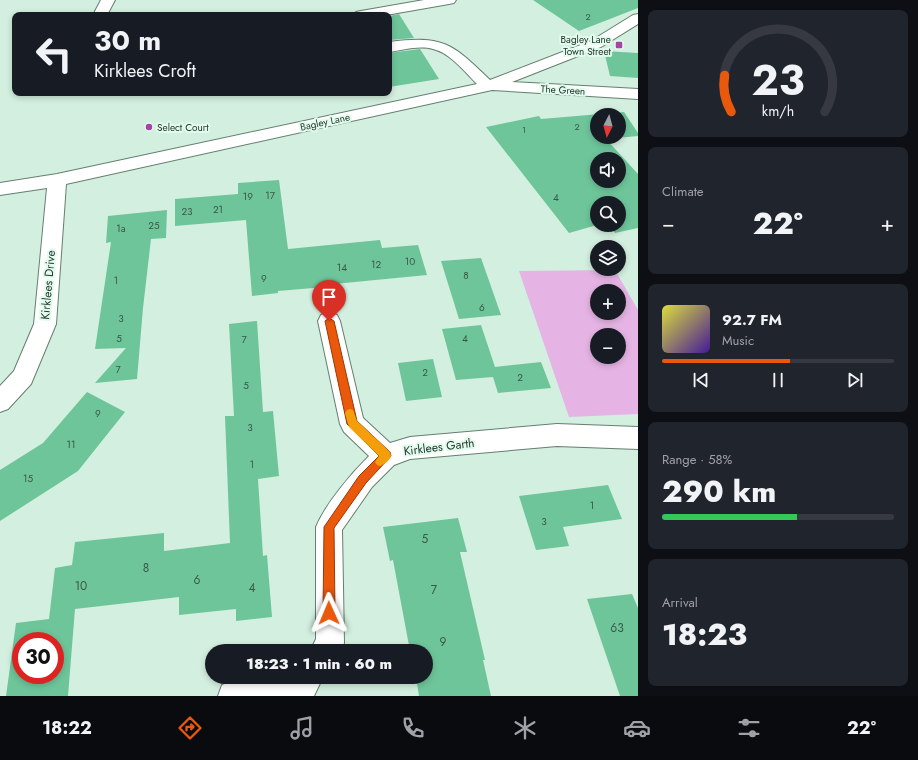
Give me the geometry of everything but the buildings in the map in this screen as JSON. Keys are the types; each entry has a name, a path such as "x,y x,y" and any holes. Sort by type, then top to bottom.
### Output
{"street":[{"path":"102,12 108,0"},
{"path":"379,12 449,0"},
{"name":"Bagley Lane","path":"0,189 57,180 488,86 596,44 638,18"},
{"path":"392,47 414,43 439,46 456,56 488,86"},
{"name":"The Green","path":"488,86 638,94"},
{"name":"Kirklees Drive","path":"0,402 24,377 45,324 57,180"},
{"path":"329,321 352,424 386,456"},
{"name":"Kirklees Garth","path":"329,644 329,527 363,479 386,456 410,448 557,435 638,438"},
{"path":"233,696 301,689 304,684"}],"shaded area":[{"path":"590,270 590,276 618,276 623,284 590,284 590,320 626,320 626,289 638,310 638,414 569,417 519,271"}],"slow traffic":[{"path":"350,413 352,424 386,456 380,462"}],"place":[{"name":"Bagley Lane Town Street","path":"619,45"},
{"name":"Select Court","path":"149,127"}],"route":[{"path":"329,321 352,424 386,456 363,479 329,527 329,613"}]}
